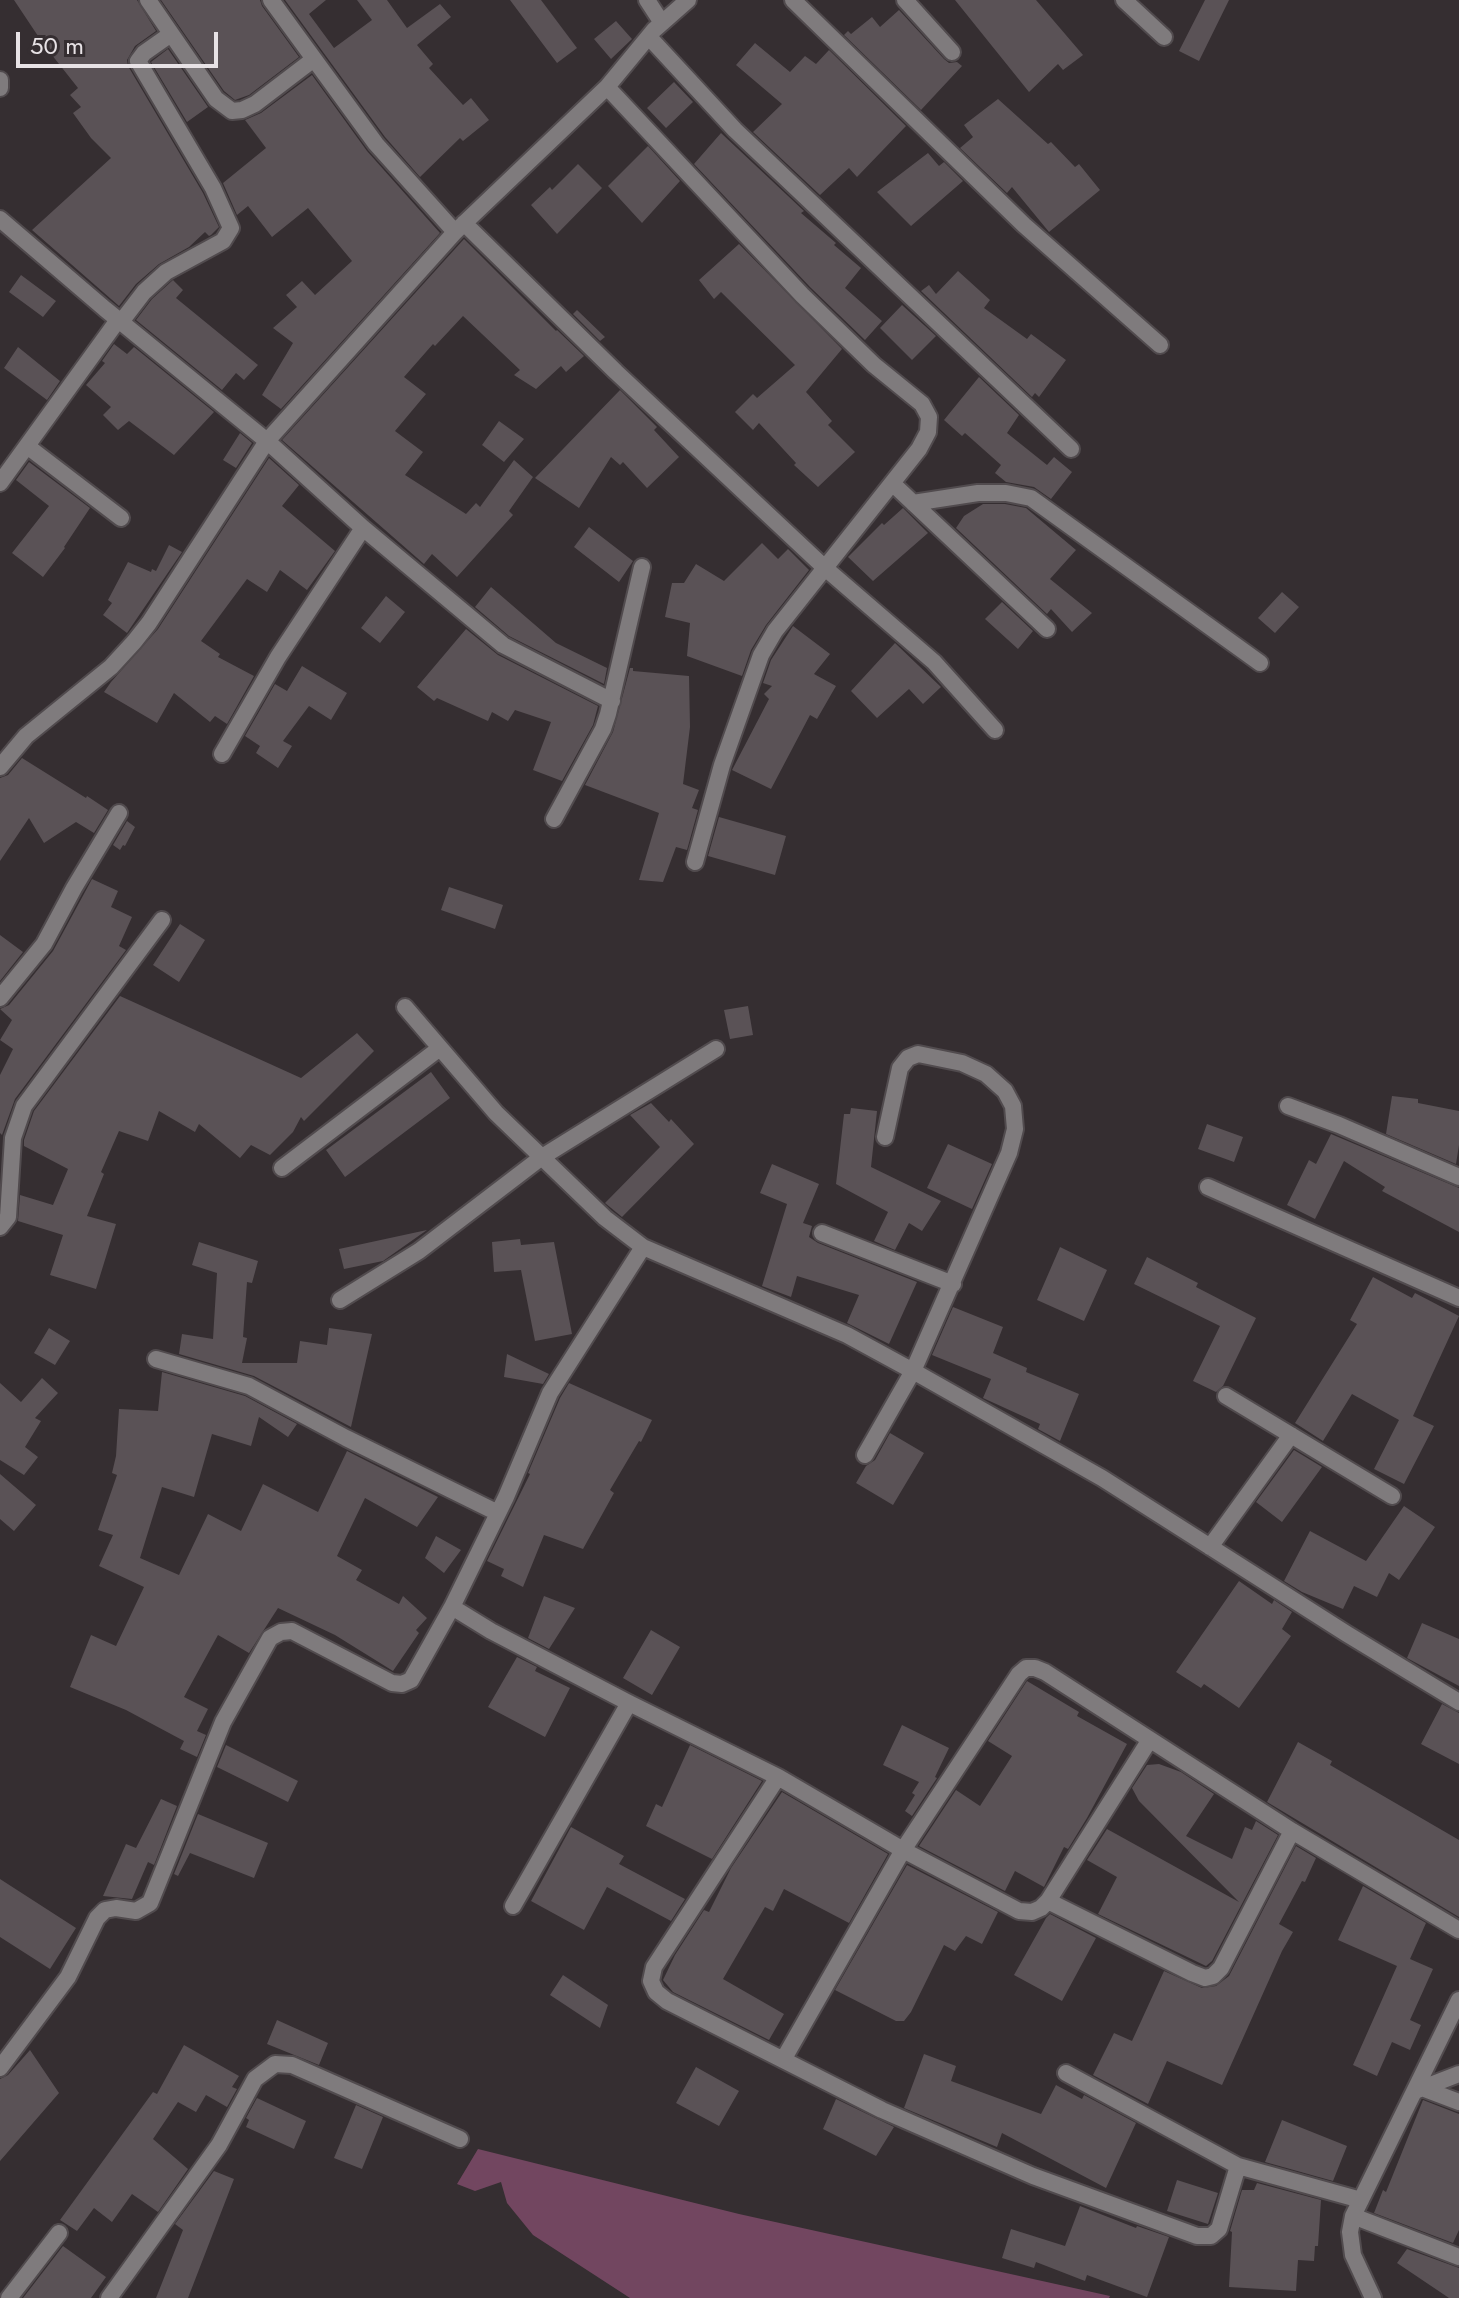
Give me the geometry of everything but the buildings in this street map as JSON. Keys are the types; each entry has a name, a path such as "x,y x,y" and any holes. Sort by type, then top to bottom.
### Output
{"street":[{"path":"148,0 216,99 232,111 255,104 314,59"},
{"path":"271,0 376,144 459,227 825,568 927,655 995,730"},
{"path":"647,0 662,23"},
{"path":"0,767 26,736 111,667 149,623 267,441 459,227 607,87 662,23 688,0"},
{"path":"793,0 1024,225 1160,345"},
{"path":"905,0 952,52"},
{"path":"1124,0 1164,37"},
{"path":"0,483 144,292 166,272 223,241 231,228 213,188 138,61 141,55 171,34"},
{"path":"649,37 735,130 1071,449"},
{"path":"0,80 0,88"},
{"path":"607,87 802,295 874,365 922,404 929,417 928,432 919,449 775,631 761,655 722,765 695,862"},
{"path":"0,219 267,441 363,528 503,645 612,701"},
{"path":"27,446 121,518"},
{"path":"892,483 1047,629"},
{"path":"913,503 978,493 1006,493 1031,498 1260,663"},
{"path":"222,754 278,657 363,528"},
{"path":"554,819 603,729 642,567"},
{"path":"0,998 44,944 119,813"},
{"path":"0,1227 8,1217 13,1138 24,1106 162,920"},
{"path":"405,1007 496,1113 605,1218 643,1247 847,1335 913,1371 1102,1478 1459,1702"},
{"path":"282,1168 440,1048"},
{"path":"340,1300 419,1251 542,1157 716,1049"},
{"path":"865,1455 913,1371 1009,1153 1015,1129 1013,1106 1005,1091 986,1074 962,1063 918,1054 908,1058 900,1068 885,1137"},
{"path":"1288,1106 1459,1177"},
{"path":"1208,1187 1459,1298"},
{"path":"822,1233 953,1284"},
{"path":"0,2068 68,1977 97,1918 105,1910 136,1911 150,1903 223,1722 270,1638 292,1631 392,1683 402,1684 411,1680 452,1607 498,1513 550,1393 643,1247"},
{"path":"156,1359 249,1386 498,1513"},
{"path":"1226,1396 1392,1496"},
{"path":"1210,1547 1291,1435"},
{"path":"452,1607 491,1631 629,1703 778,1777 903,1850 1019,1911 1032,1912 1048,1901 1149,1741"},
{"path":"783,2060 903,1850 1019,1674 1026,1668 1045,1672 1292,1831 1459,1930"},
{"path":"513,1906 629,1703"},
{"path":"778,1777 654,1967 651,1981 656,1992 667,2001 882,2110 1033,2176 1197,2236 1211,2236 1219,2229 1238,2166"},
{"path":"1048,1901 1192,1973 1205,1978 1213,1976 1221,1968 1292,1831"},
{"path":"1373,2298 1353,2255 1350,2232 1353,2216 1418,2090 1459,2000"},
{"path":"109,2298 219,2145 255,2079 275,2064 292,2065 460,2139"},
{"path":"1066,2073 1238,2166 1361,2200"},
{"path":"1418,2090 1459,2074"},
{"path":"1418,2090 1459,2102"},
{"path":"1353,2216 1459,2257"},
{"path":"9,2298 59,2233"}],"shaded area":[{"path":"478,2149 739,2214 1110,2296 630,2298 533,2235 507,2203 501,2182 475,2191 457,2184"}]}
